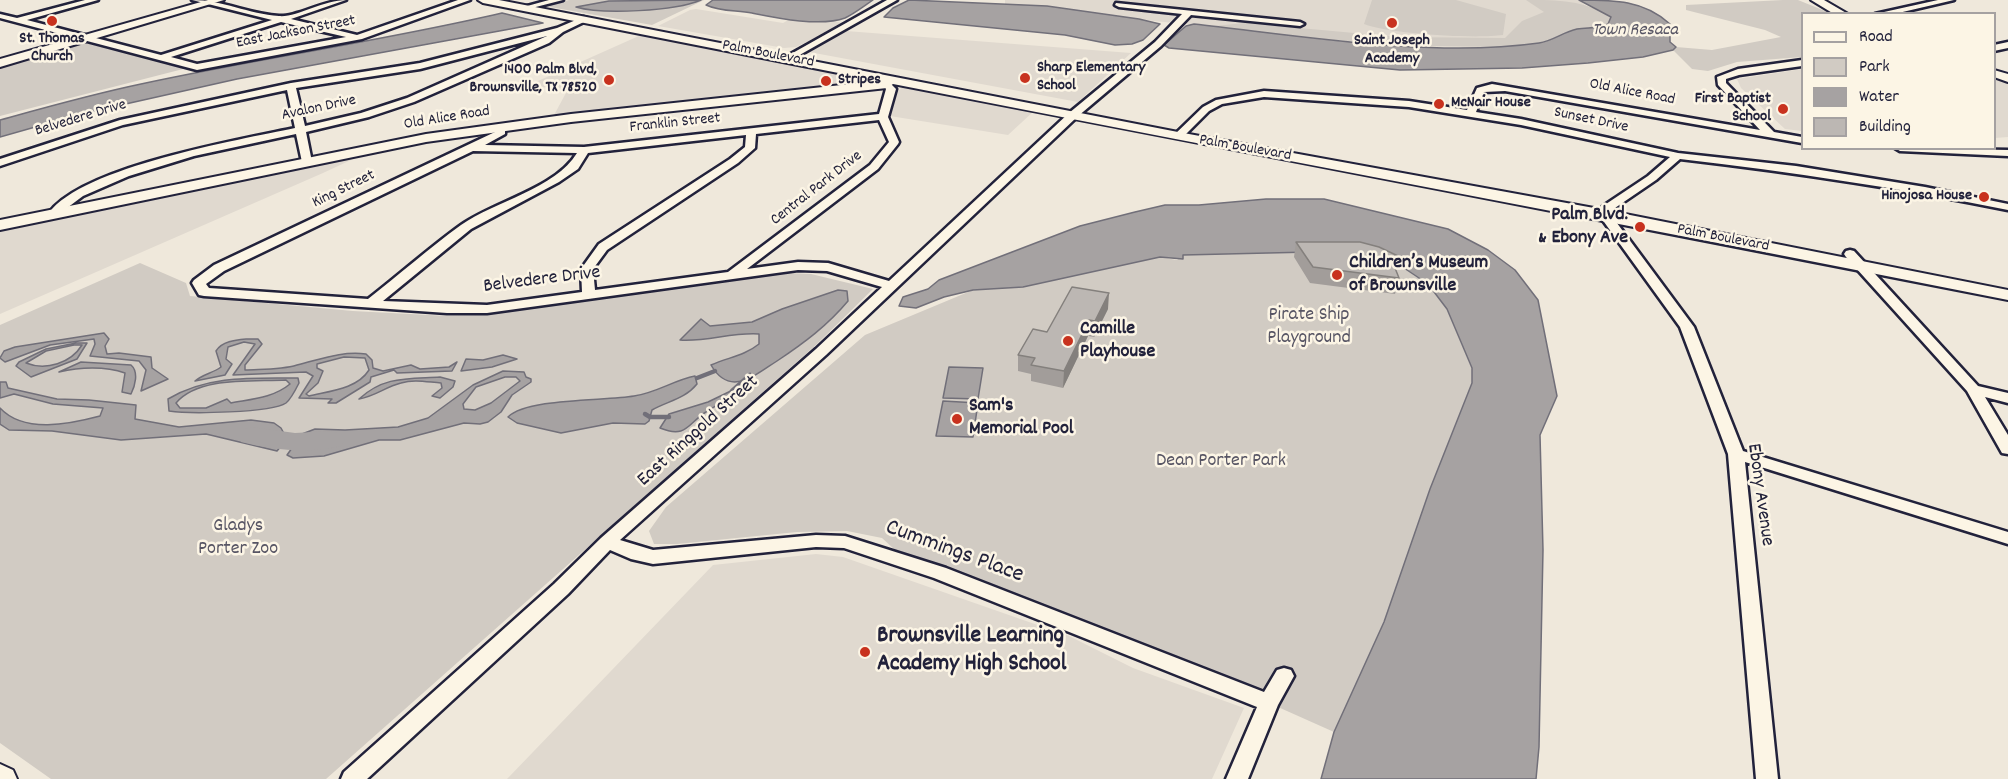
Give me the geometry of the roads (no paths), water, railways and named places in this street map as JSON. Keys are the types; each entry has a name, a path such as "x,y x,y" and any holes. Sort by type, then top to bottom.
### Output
{"main road":[{"name":"Palm Boulevard","path":"483,0 789,57 895,80 1606,211 1854,260 2008,295"},
{"name":"Palm Boulevard","path":"505,0 586,20 789,57"},
{"path":"1816,0 1839,12"},
{"path":"0,63 214,2"},
{"name":"Old Alice Road","path":"0,225 426,138 895,80"},
{"name":"Palm Boulevard","path":"1854,260 2008,285"}],"street":[{"path":"0,25 94,0"},
{"path":"196,0 214,2 360,37"},
{"path":"0,16 164,57 342,0"},
{"name":"East Jackson Street","path":"164,57 197,67 360,37 466,0"},
{"path":"530,7 559,0"},
{"path":"789,57 893,0"},
{"path":"1889,12 1950,0"},
{"path":"1119,5 1300,24"},
{"name":"East Ringgold Street","path":"352,779 561,589 607,542 821,352 1078,112 1158,44 1188,13"},
{"name":"Avalon Drive","path":"55,213 70,199 150,165 389,107 546,40 560,30 586,20"},
{"name":"Belvedere Drive","path":"0,163 120,123 291,86 420,66 560,30"},
{"path":"1771,135 1721,83 1722,77 1738,72 1801,63"},
{"path":"883,117 895,80"},
{"path":"291,86 307,162"},
{"name":"Old Alice Road","path":"1471,112 1480,90 1505,88 1801,140"},
{"name":"Sunset Drive","path":"1182,132 1206,109 1219,102 1264,94 1409,105 1471,112 1588,135 1678,156 1820,173 1925,190 2008,207"},
{"name":"Franklin Street","path":"471,148 584,150 883,117"},
{"name":"Central Park Drive","path":"734,273 874,167 894,142 883,117"},
{"name":"King Street","path":"199,284 219,268 500,134 501,128"},
{"path":"589,295 587,269 603,247 734,161 750,148 751,131"},
{"path":"372,303 467,226 555,180 574,167 584,150"},
{"path":"1943,150 2008,153"},
{"path":"1606,211 1678,156"},
{"name":"Ebony Avenue","path":"1606,211 1687,327 1736,454 1771,775"},
{"path":"1854,260 1973,389 2008,449"},
{"name":"Belvedere Drive","path":"199,284 204,292 447,309 487,309 734,273 798,266 828,267 891,286"},
{"path":"1973,389 2008,398"},
{"path":"1736,454 2008,538"},
{"name":"Cummings Place","path":"607,542 637,554 653,557 816,541 845,542 940,573 1269,703"},
{"path":"1237,779 1269,703 1284,676"}],"water":[{"path":"701,0 674,7 639,11 603,11 576,7 609,1"},
{"path":"713,0 873,0 845,18 835,21 811,22 723,10 706,5"},
{"path":"909,0 1047,6 1160,24 1143,40 1132,44 1115,45 1065,35 884,17 893,8"},
{"name":"Town Resaca","path":"1579,0 1616,1 1650,10 1670,24 1670,42 1676,47 1673,50 1643,57 1588,63 1522,68 1400,70 1169,48 1164,45 1186,26 1194,24 1411,47 1498,47 1539,43 1572,30 1608,24 1611,17"},
{"path":"502,13 543,23 237,79 81,114 0,137 0,120 88,96"},
{"path":"1266,199 1324,199 1448,229 1488,250 1515,270 1538,300 1557,396 1540,435 1543,550 1539,747 1536,779 1321,779 1334,732 1384,622 1430,489 1472,383 1472,368 1447,309 1428,284 1395,262 1353,251 1183,255 1183,259 1160,257 1023,287 973,290 944,297 916,308 899,306 903,297 928,289 939,280 1080,226 1165,205 1199,205"},
{"path":"838,290 847,291 848,301 832,318 815,334 787,354 743,381 726,380 718,375 711,365 753,348 759,344 759,334 680,340 701,319 710,326 752,322"},
{"path":"104,333 109,339 105,346 107,354 119,353 151,357 152,368 168,379 141,391 146,370 139,361 90,356 95,344 94,339 50,345 5,362 0,358 4,351 15,347"},
{"path":"243,339 258,339 262,344 245,365 245,370 285,368 348,354 366,354 372,360 373,368 383,371 411,365 420,369 449,367 457,362 452,371 397,373 394,370 371,377 370,382 336,403 328,403 332,399 299,398 313,376 306,372 233,375 255,344 244,342 228,347 226,359 232,364 225,375 195,381 221,367 216,351 222,345","holes":["344,357 365,358 369,370 358,381 334,391 309,396 306,394 318,383 323,371 317,368 317,364"]},
{"path":"87,343 77,359 31,377 16,366 19,362 46,349","holes":["82,345 71,357 57,364 42,366 26,363 46,351"]},
{"path":"503,355 517,359 492,367 461,371 466,359 483,360"},
{"path":"81,362 131,365 136,375 131,394 122,392 125,373 92,368 59,372"},
{"name":"Sam's Memorial Pool","path":"949,367 983,368 978,399 943,398"},
{"path":"503,371 524,372 526,377 531,379 531,382 512,395 501,412 488,422 464,423 400,440 379,440 324,456 293,458 287,455 302,434 315,429 398,427 428,418 473,385","holes":["505,377 516,377 520,381 491,403 475,410 464,409 463,404 476,387"]},
{"path":"695,376 697,384 692,389 652,410 649,421 645,424 613,423 561,433 517,423 508,417 531,406 548,403 621,398 642,394"},
{"path":"440,377 455,381 453,387 440,398 432,396 442,388 441,383 416,381 395,385 359,399 387,382"},
{"path":"248,378 298,378 299,383 288,401 277,406 229,412 169,411 168,399 199,386","holes":["286,380 290,384 262,397 231,403 227,399 206,408 180,408 176,403 186,394 212,384"]},
{"path":"0,382 6,382 8,388 57,399 136,405 135,419 179,427 251,420 274,423 281,428 287,439 277,451 206,434 121,440 52,431 9,430 0,424 0,408 10,416 22,421 48,425 100,416 103,408 53,404 14,394 0,398"},
{"path":"737,388 727,399 682,431 676,432 660,428 669,414 708,402"},
{"name":"Sam's Memorial Pool","path":"943,401 978,403 973,437 936,436"}],"waterway":[{"path":"697,378 715,371"},
{"path":"732,391 750,375"},
{"path":"645,414 650,417 669,417"},
{"path":"251,436 295,442 331,440"}],"place":[{"name":"St. Thomas Church","path":"52,21"},
{"name":"Saint Joseph Academy","path":"1392,23"},
{"name":"Sharp Elementary School","path":"1025,78"},
{"name":"1400 Palm Blvd, Brownsville, TX 78520","path":"609,80"},
{"name":"Stripes","path":"826,81"},
{"name":"McNair House","path":"1439,104"},
{"name":"First Baptist School","path":"1783,109"},
{"name":"Hinojosa House","path":"1984,197"},
{"name":"Palm Blvd. & Ebony Ave","path":"1640,227"},
{"name":"Children’s Museum of Brownsville","path":"1337,275"},
{"name":"Camille Playhouse","path":"1068,341"},
{"name":"Sam's Memorial Pool","path":"957,419"},
{"name":"Brownsville Learning Academy High School","path":"865,652"}],"park label":[{"name":"Pirate Ship Playground","path":"1309,328"},
{"name":"Dean Porter Park","path":"1221,462"},
{"name":"Gladys Porter Zoo","path":"238,538"}]}
